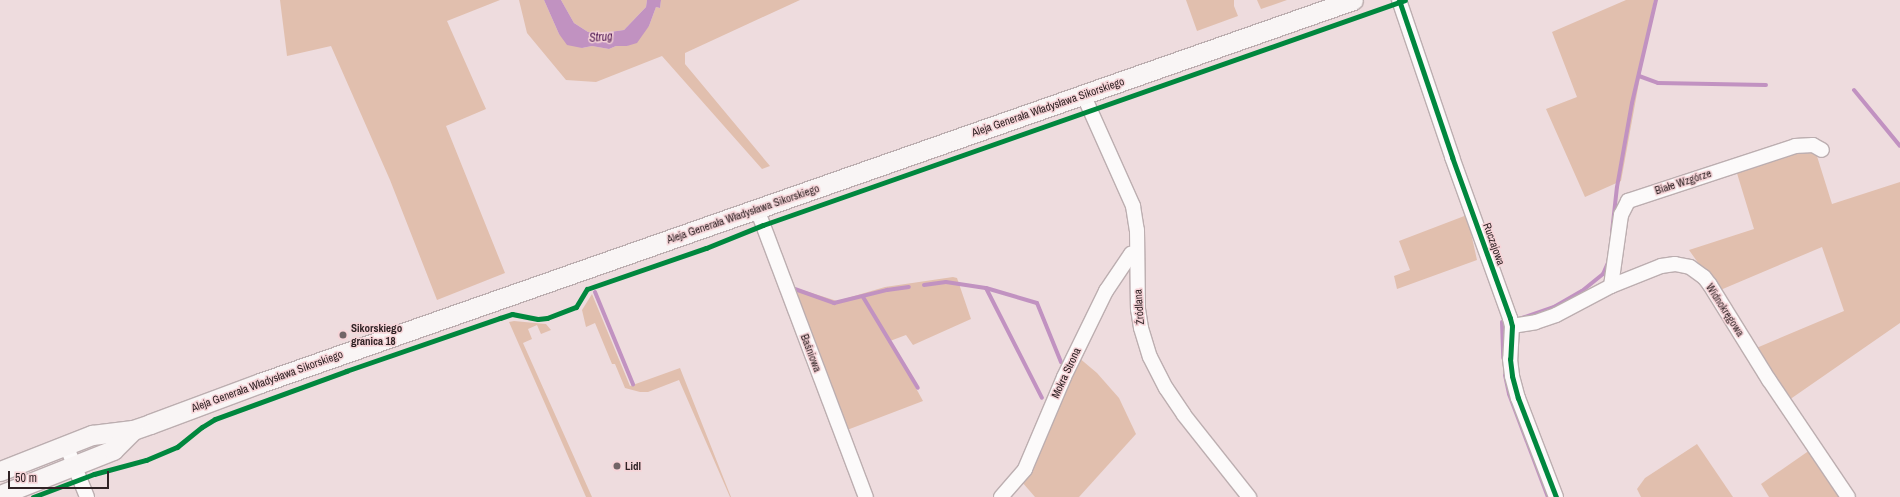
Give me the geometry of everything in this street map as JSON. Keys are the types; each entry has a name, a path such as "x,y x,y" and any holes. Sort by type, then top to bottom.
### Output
{"main road":[{"name":"Aleja Generała Władysława Sikorskiego","path":"0,471 92,435 133,430 260,383 1353,0"},
{"name":"Aleja Generała Władysława Sikorskiego","path":"0,496 113,450 133,430"}],"street":[{"name":"Ruczajowa","path":"1399,0 1449,150 1512,326 1510,359 1516,390 1556,497"},
{"name":"Źródlana","path":"1083,94 1133,206 1136,217 1138,308 1141,328 1150,357 1166,388 1184,415 1249,497"},
{"name":"Białe Wzgórze","path":"1611,286 1621,215 1628,201 1795,146 1813,146 1822,150"},
{"name":"Baśniowa","path":"757,209 866,497"},
{"name":"Mokra Strona","path":"1000,497 1025,469 1064,377 1106,291 1131,254 1137,253"},
{"name":"Widnokręgowa","path":"1512,326 1536,322 1556,315 1611,286 1668,264 1686,266 1704,277 1848,497"},
{"path":"66,445 87,497"}],"shaded area":[{"path":"280,0 500,0 447,21 486,109 446,126 505,273 437,300 390,180 331,46 287,56"},
{"path":"519,0 544,0 559,34 582,48 592,46 609,49 616,46 627,46 649,26 656,7 660,8 661,0 800,0 685,53 685,64 770,166 762,169 662,56 596,82 566,80 527,33"},
{"path":"561,0 647,0 646,7 624,30 603,33 588,32 574,23"},
{"path":"1186,0 1234,0 1234,6 1238,16 1197,31"},
{"path":"1257,0 1287,0 1261,9"},
{"path":"1626,0 1654,0 1621,181 1585,197 1546,109 1577,97 1552,32"},
{"path":"1806,148 1816,153 1832,204 1900,182 1900,323 1789,400 1754,349 1844,311 1822,247 1718,291 1689,250 1754,229 1736,170"},
{"path":"1467,215 1477,260 1397,289 1394,276 1410,270 1399,241"},
{"path":"953,277 957,278 971,319 913,345 906,335 890,341 923,401 847,430 793,287 837,301 885,287"},
{"path":"592,294 630,386 680,368 731,497 679,380 648,392 640,392 625,388 615,364 612,364 595,323 586,327 582,310"},
{"path":"514,321 546,324 551,330 541,334 537,325 528,329 532,339 523,343 592,497 586,497 509,322"},
{"path":"1078,357 1097,373 1119,398 1136,434 1079,497 1035,497 1022,482"},
{"path":"1697,444 1733,497 1641,497 1637,489 1645,478"},
{"path":"1810,450 1844,497 1769,497 1761,484"}],"water":[{"name":"Strug","path":"544,0 561,0 574,23 588,32 603,33 624,30 646,7 647,0 661,0 660,8 656,7 649,26 637,43 627,46 616,46 609,49 592,46 582,48 567,45 559,34"}],"waterway":[{"path":"1612,232 1617,187 1632,103 1656,0"},
{"path":"1639,76 1658,83 1766,85"},
{"path":"1854,90 1900,146"},
{"path":"1522,318 1554,307 1582,291 1603,274 1608,263"},
{"path":"924,285 946,282 986,288 1037,303 1061,362"},
{"path":"791,286 792,288 834,303 887,290 909,287"},
{"path":"986,288 1042,398"},
{"path":"595,292 633,384"},
{"path":"863,297 918,388"},
{"path":"1502,322 1503,358"},
{"path":"1505,375 1509,394 1548,497"}],"cycle path":[{"path":"1399,0 1452,157 1510,318 1512,326 1510,359 1512,376 1518,398 1556,497"},
{"path":"33,497 94,474 146,460 177,447 202,427 215,419 346,371 512,314 538,319 547,318 576,307 587,289 706,248 763,225 1405,0"}],"place":[{"name":"Sikorskiego granica 18","path":"343,335"},
{"name":"Lidl","path":"617,466"}]}
